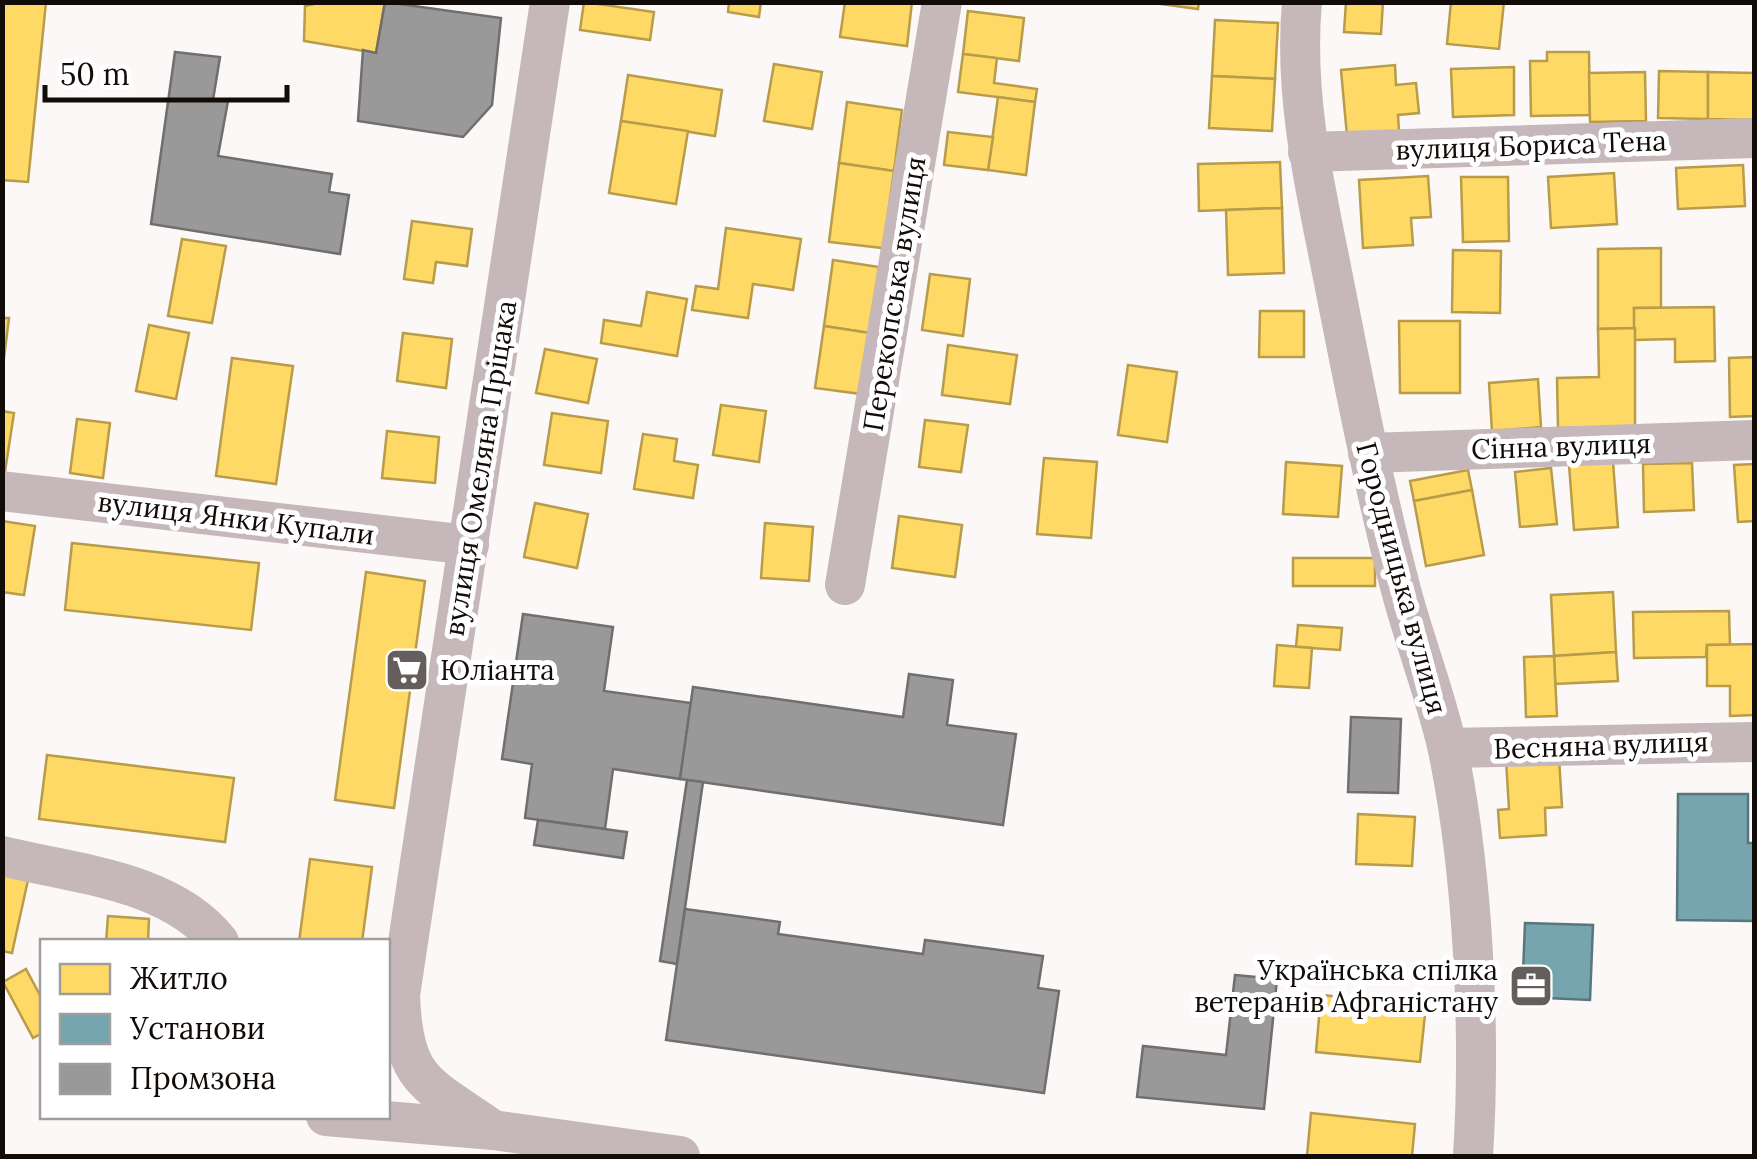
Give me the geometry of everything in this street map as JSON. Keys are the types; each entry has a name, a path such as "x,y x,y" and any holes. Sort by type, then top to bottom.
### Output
{"street":[{"name":"вулиця Омеляна Пріцака","path":"497,1143 425,1082 402,1042 400,996 550,2"},
{"name":"Перекопська вулиця","path":"846,585 942,2"},
{"name":"Городницька вулиця","path":"1302,2 1299,34 1308,152 1368,453 1401,591 1448,748 1464,858 1472,986 1473,1156"},
{"name":"вулиця Бориса Тена","path":"1308,152 1754,138"},
{"name":"Сінна вулиця","path":"1368,453 1754,440"},
{"name":"вулиця Янки Купали","path":"2,491 469,545"},
{"name":"Весняна вулиця","path":"1448,748 1754,742"},
{"path":"2,856 156,894 202,919 217,939"},
{"path":"345,1119 497,1143 680,1156"}],"building: Житло":[{"path":"2,2 46,2 28,182 2,180"},
{"path":"323,2 385,2 376,53 304,41 305,6"},
{"path":"584,2 654,12 650,40 580,30"},
{"path":"729,2 761,2 759,17 728,12"},
{"path":"845,2 912,2 907,46 840,37"},
{"path":"1146,2 1199,2 1198,9"},
{"path":"1346,2 1383,2 1381,34 1344,32"},
{"path":"1451,2 1504,2 1499,49 1447,44"},
{"path":"968,11 1024,18 1019,61 963,54"},
{"path":"1215,20 1278,23 1275,79 1212,76"},
{"path":"1547,52 1589,52 1590,115 1531,116 1530,61 1547,61"},
{"path":"963,54 997,58 994,83 1037,89 1035,102 958,92"},
{"path":"774,64 822,72 812,129 764,121"},
{"path":"1395,65 1396,85 1416,83 1419,113 1398,115 1399,131 1347,136 1341,70"},
{"path":"1514,67 1514,115 1453,117 1451,69"},
{"path":"1659,71 1708,72 1708,119 1658,118"},
{"path":"1645,72 1646,121 1590,122 1589,73"},
{"path":"1708,72 1754,73 1754,120 1708,119"},
{"path":"628,75 722,90 715,136 621,121"},
{"path":"1212,76 1275,79 1272,131 1209,128"},
{"path":"998,97 1035,102 1026,175 988,170"},
{"path":"847,102 902,110 894,171 839,163"},
{"path":"621,121 688,131 676,204 609,193"},
{"path":"948,132 993,137 988,170 944,165"},
{"path":"1280,162 1282,208 1199,211 1198,164"},
{"path":"839,163 894,171 883,248 829,242"},
{"path":"1743,165 1745,206 1678,209 1676,168"},
{"path":"1614,173 1617,224 1551,228 1548,177"},
{"path":"1428,176 1431,217 1411,218 1413,245 1363,248 1359,180"},
{"path":"1461,177 1508,177 1509,241 1463,242"},
{"path":"1282,208 1284,273 1228,275 1226,210"},
{"path":"412,221 472,229 467,266 436,262 433,283 404,279"},
{"path":"726,228 801,239 793,290 753,284 748,318 692,310 696,286 718,289"},
{"path":"182,239 226,246 212,323 168,316"},
{"path":"1661,248 1661,308 1634,308 1635,328 1598,329 1598,249"},
{"path":"1453,250 1501,251 1500,313 1452,312"},
{"path":"833,260 879,267 870,333 824,326"},
{"path":"930,274 970,279 963,336 922,330"},
{"path":"647,292 687,299 677,356 601,343 604,320 641,326"},
{"path":"1714,307 1715,361 1675,362 1675,339 1634,340 1634,308"},
{"path":"1260,311 1304,311 1304,357 1259,357"},
{"path":"2,318 9,318 3,366 2,366"},
{"path":"1399,321 1460,321 1460,393 1400,393"},
{"path":"149,325 189,333 176,399 136,391"},
{"path":"824,326 870,333 861,394 815,388"},
{"path":"1635,328 1635,427 1558,428 1557,378 1599,377 1598,329"},
{"path":"403,333 452,339 446,388 397,381"},
{"path":"948,345 1017,355 1010,404 942,395"},
{"path":"545,349 597,359 588,403 536,393"},
{"path":"1754,357 1754,416 1730,417 1729,358"},
{"path":"232,358 293,366 276,484 216,476"},
{"path":"1128,365 1177,372 1167,442 1118,435"},
{"path":"1538,379 1541,427 1492,431 1489,383"},
{"path":"721,405 766,411 759,462 713,455"},
{"path":"2,411 14,413 4,478 2,477"},
{"path":"552,413 608,421 601,473 544,465"},
{"path":"77,419 110,423 103,478 70,473"},
{"path":"925,420 968,425 961,472 919,467"},
{"path":"387,431 439,437 435,483 382,478"},
{"path":"643,434 677,439 674,461 698,465 693,498 634,489"},
{"path":"1044,458 1097,462 1091,538 1037,534"},
{"path":"1286,462 1342,466 1338,517 1283,514"},
{"path":"1613,462 1618,527 1574,530 1569,465"},
{"path":"1692,463 1694,510 1644,512 1643,464"},
{"path":"1754,464 1754,521 1738,522 1734,465"},
{"path":"1551,468 1557,524 1520,527 1515,472"},
{"path":"1468,470 1472,490 1414,501 1410,481"},
{"path":"1472,490 1484,555 1426,566 1414,501"},
{"path":"535,503 588,514 577,568 524,557"},
{"path":"899,516 962,525 955,577 892,568"},
{"path":"2,521 35,526 24,595 2,592"},
{"path":"765,523 813,527 809,581 761,578"},
{"path":"72,543 259,563 251,630 65,610"},
{"path":"1293,558 1375,558 1375,586 1293,586"},
{"path":"366,572 425,581 394,808 335,800"},
{"path":"1613,592 1616,652 1554,656 1551,595"},
{"path":"1729,611 1730,645 1707,645 1706,657 1634,658 1633,612"},
{"path":"1298,625 1342,628 1340,650 1296,647"},
{"path":"1754,644 1754,715 1730,716 1730,686 1707,686 1707,645"},
{"path":"1277,645 1312,648 1309,688 1274,686"},
{"path":"1616,652 1618,681 1555,684 1554,656"},
{"path":"1554,656 1557,716 1526,717 1524,657"},
{"path":"47,755 234,778 225,842 39,819"},
{"path":"1559,757 1562,807 1545,808 1546,835 1500,838 1498,810 1509,809 1506,760"},
{"path":"1358,814 1415,817 1412,866 1356,864"},
{"path":"310,859 372,867 362,939 299,939"},
{"path":"2,874 28,880 12,953 2,951"},
{"path":"108,916 149,919 148,939 106,939"},
{"path":"26,969 40,995 40,1034 33,1038 3,982"},
{"path":"1321,995 1426,1005 1420,1062 1316,1052"},
{"path":"1311,1113 1415,1124 1412,1156 1307,1156"}],"building: Установи":[{"path":"1678,794 1748,794 1748,843 1754,843 1754,921 1677,920"},
{"path":"1525,923 1593,925 1590,1000 1522,997"}],"building: Промзона":[{"path":"385,2 501,18 492,105 463,137 358,121 363,50 376,53"},
{"path":"175,52 220,57 213,100 228,101 218,156 332,174 329,192 349,195 340,254 151,224"},
{"path":"523,614 613,627 604,691 691,703 680,779 613,769 605,829 525,818 532,764 502,759"},
{"path":"909,674 953,680 947,725 1016,734 1003,825 680,779 693,687 903,717"},
{"path":"1351,717 1401,719 1398,793 1348,792"},
{"path":"687,780 703,782 677,964 660,961"},
{"path":"538,820 627,832 623,858 534,845"},
{"path":"685,909 780,922 778,934 923,954 925,940 1043,956 1038,988 1059,991 1044,1093 666,1040"},
{"path":"1235,975 1277,979 1264,1109 1137,1097 1143,1046 1226,1055"}],"place":[{"name":"Юліанта","path":"407,670"},
{"name":"Українська спілка ветеранів Афганістану","path":"1531,986"}]}
